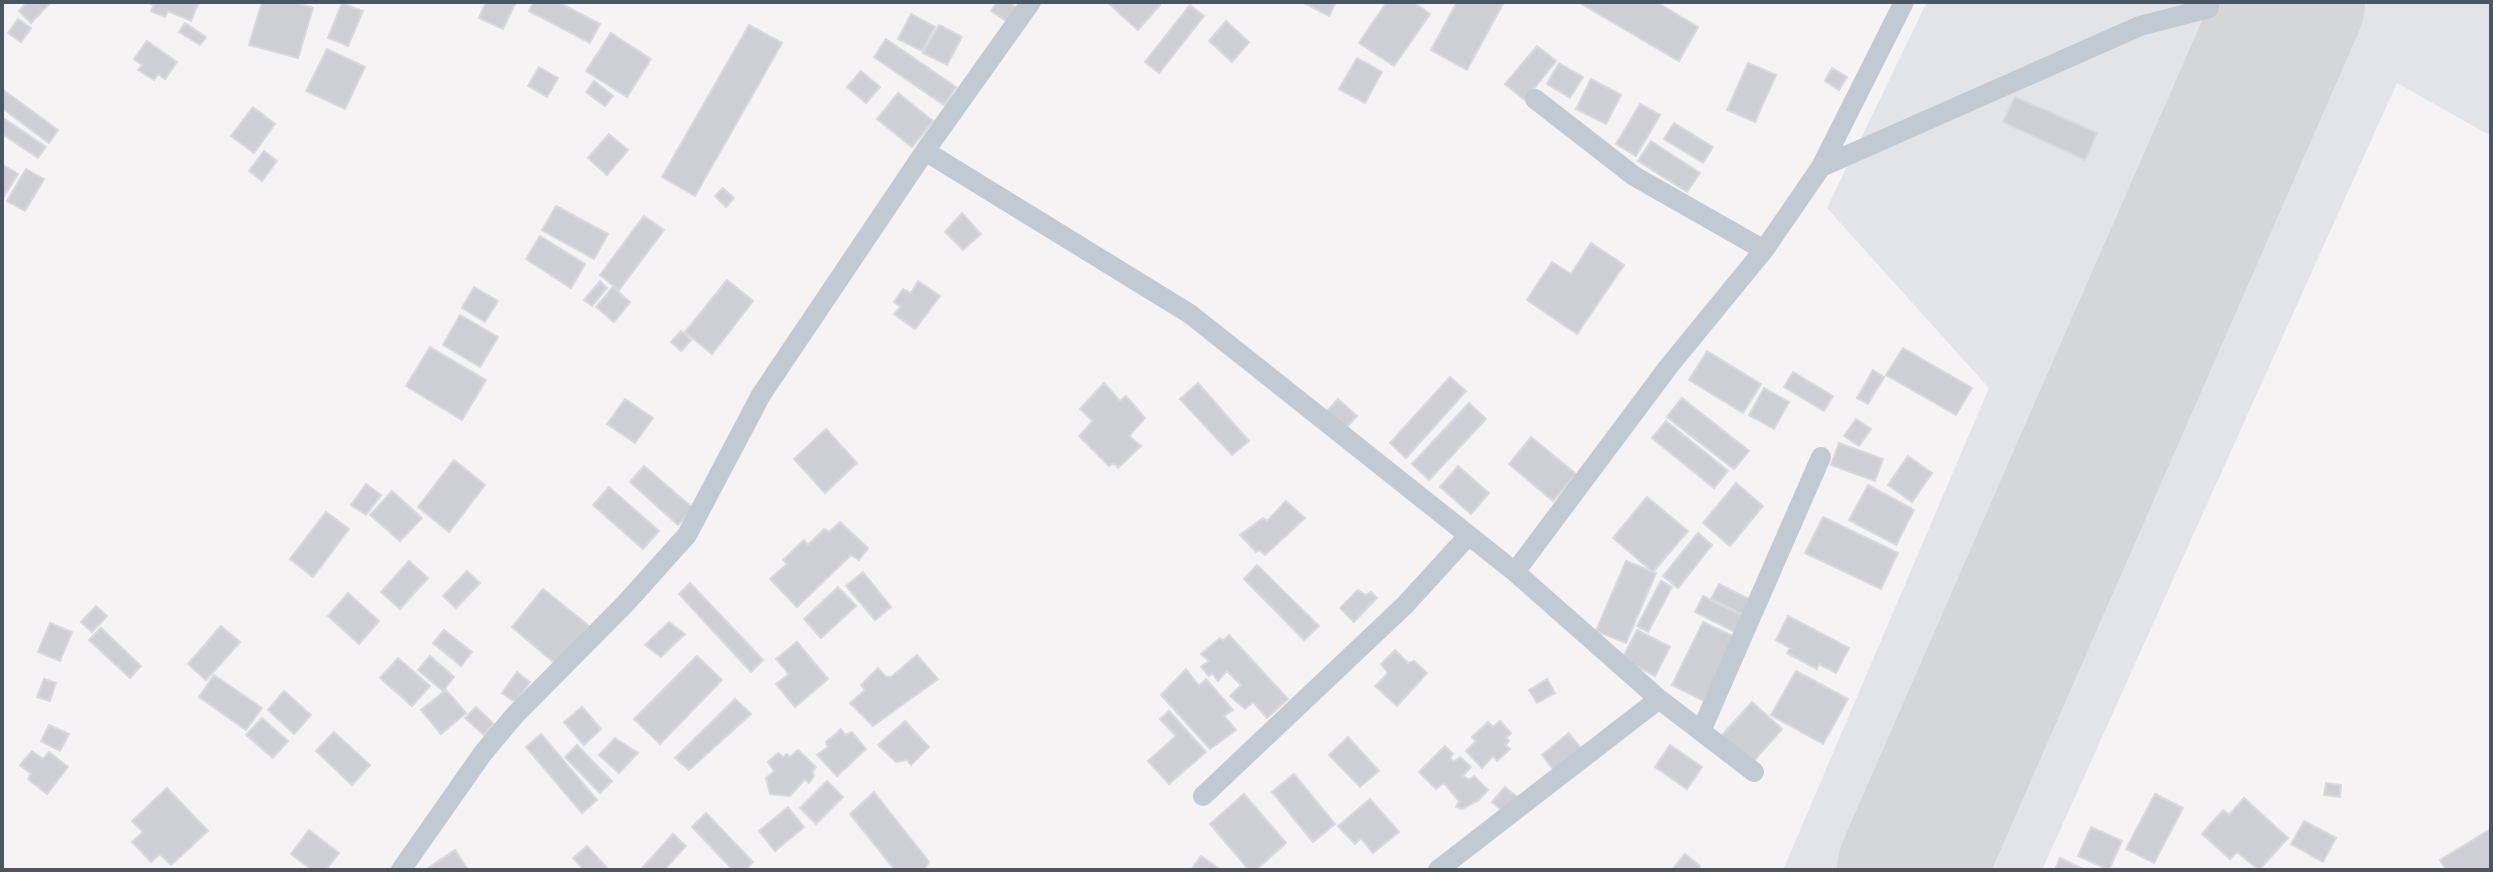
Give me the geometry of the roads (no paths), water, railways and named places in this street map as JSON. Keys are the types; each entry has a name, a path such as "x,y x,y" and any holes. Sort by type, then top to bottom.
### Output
{"street":[{"path":"401,870 483,753 515,715 625,604 687,535 761,395 925,151 1031,2"},
{"path":"1515,572 1669,366 1764,250 1821,167 1904,2"},
{"path":"1821,167 2140,26 2209,8 2209,2"},
{"path":"1535,99 1634,176 1764,250"},
{"path":"925,151 1190,314 1515,572 1659,699 1754,772"},
{"path":"1701,731 1821,457"},
{"path":"1203,796 1405,605 1468,536"},
{"path":"1438,870 1659,699"}]}
